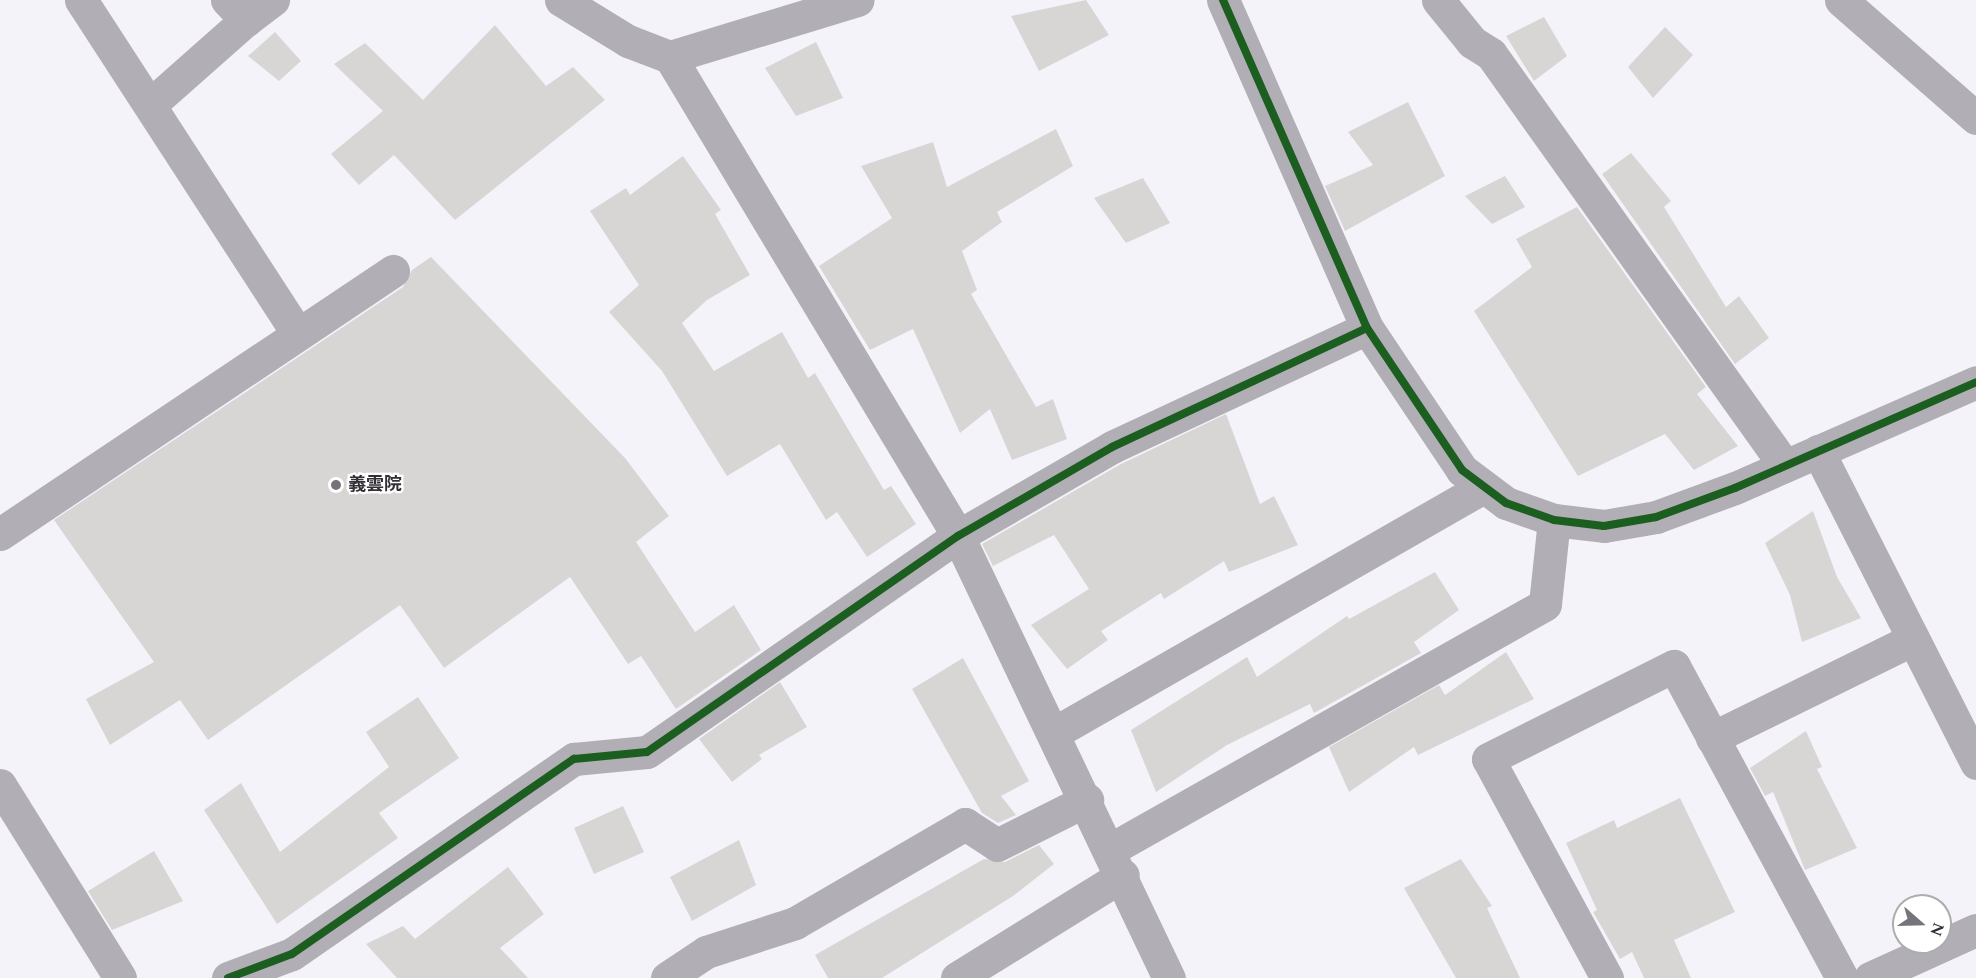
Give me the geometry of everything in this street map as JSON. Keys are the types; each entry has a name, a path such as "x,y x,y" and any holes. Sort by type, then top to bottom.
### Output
{"street":[{"path":"81,0 151,104 298,334"},
{"path":"151,104 237,10 273,0"},
{"path":"561,0 628,41 670,57 858,0"},
{"path":"1223,0 1367,328 1462,470 1506,503 1554,520 1604,526 1656,517 1785,466 1976,382"},
{"path":"1438,0 1472,42 1491,54 1785,466"},
{"path":"1841,0 1976,118"},
{"path":"670,57 958,536 1117,862 1169,978"},
{"path":"0,534 393,271"},
{"path":"228,978 292,954 574,759 647,752 958,536 1120,443 1367,328"},
{"path":"1818,451 1976,763"},
{"path":"1054,733 1484,487"},
{"path":"957,978 1117,862 1545,604 1554,520"},
{"path":"1712,738 1913,639"},
{"path":"1607,978 1488,759 1674,666 1842,978"},
{"path":"0,785 120,978"},
{"path":"667,978 706,952 795,923 965,824 997,845 1087,800"},
{"path":"1870,978 1976,930"}],"building":[{"path":"1086,0 1109,35 1039,71 1011,16"},
{"path":"1544,17 1567,56 1534,81 1506,36"},
{"path":"495,25 546,86 573,67 605,100 455,220 394,155 359,185 331,154 383,111 334,64 365,43 423,100"},
{"path":"1665,27 1693,55 1653,98 1628,67"},
{"path":"275,32 301,61 279,81 248,56"},
{"path":"816,42 843,98 796,116 765,68"},
{"path":"1408,102 1445,176 1345,231 1325,186 1373,165 1348,132"},
{"path":"1056,129 1073,166 997,212 1002,222 962,251 977,290 971,294 1036,407 1053,399 1067,439 1012,460 990,409 960,433 913,329 870,350 819,266 892,218 861,166 933,142 947,187"},
{"path":"1631,153 1671,201 1664,207 1726,307 1739,296 1769,338 1735,364 1602,174"},
{"path":"683,156 721,210 715,214 750,275 707,300 682,323 714,371 782,332 808,378 815,373 884,490 891,486 916,524 867,557 837,512 826,520 780,444 727,476 662,371 609,312 639,285 590,211 626,188 630,195"},
{"path":"1505,176 1525,207 1492,224 1465,196"},
{"path":"1143,178 1170,223 1126,243 1094,198"},
{"path":"1577,207 1706,387 1697,394 1738,446 1694,470 1665,434 1578,476 1474,311 1532,267 1516,239"},
{"name":"義雲院","path":"431,257 625,458 669,516 636,542 695,632 734,605 761,650 676,709 641,656 628,664 570,577 444,668 400,605 208,740 180,700 110,745 86,699 154,662 54,520 403,287 412,270"},
{"path":"1226,414 1260,504 1274,496 1298,545 1229,572 1224,561 1164,599 1161,593 1101,631 1108,640 1067,669 1031,625 1089,589 1054,535 993,566 982,544 1121,464"},
{"path":"1813,511 1837,577 1861,618 1802,642 1790,595 1765,543"},
{"path":"1435,572 1459,610 1414,642 1421,653 1314,713 1310,704 1227,745 1156,792 1131,730 1247,657 1257,677 1347,616 1349,619"},
{"path":"1506,652 1534,699 1418,755 1414,747 1349,792 1329,747 1439,685 1445,695"},
{"path":"963,658 1029,781 1001,796 1016,815 998,823 982,813 912,689"},
{"path":"780,682 807,727 759,755 762,759 732,782 699,739"},
{"path":"418,697 459,758 379,813 398,838 277,924 204,810 241,783 280,852 389,767 366,732"},
{"path":"1806,731 1822,767 1817,769 1857,848 1805,870 1773,792 1765,796 1750,768"},
{"path":"1680,798 1735,912 1674,940 1691,978 1644,978 1632,952 1620,959 1593,912 1597,910 1566,843 1614,820 1617,828"},
{"path":"623,806 644,852 594,874 574,828"},
{"path":"739,840 756,885 692,921 670,877"},
{"path":"1039,845 1054,864 1013,896 882,978 828,978 815,955 984,859 1005,862"},
{"path":"154,851 183,901 112,930 88,891"},
{"path":"1461,859 1492,906 1487,908 1520,978 1456,978 1404,888"},
{"path":"508,867 544,914 500,948 528,978 397,978 366,944 403,926 415,939"}],"cycle path":[{"path":"1223,0 1367,328 1462,470 1506,503 1554,520 1604,526 1656,517 1735,488 1976,382"},
{"path":"228,978 292,954 574,759 647,752 958,536 1112,447 1367,328"}],"place":[{"name":"義雲院","path":"336,485"}]}
